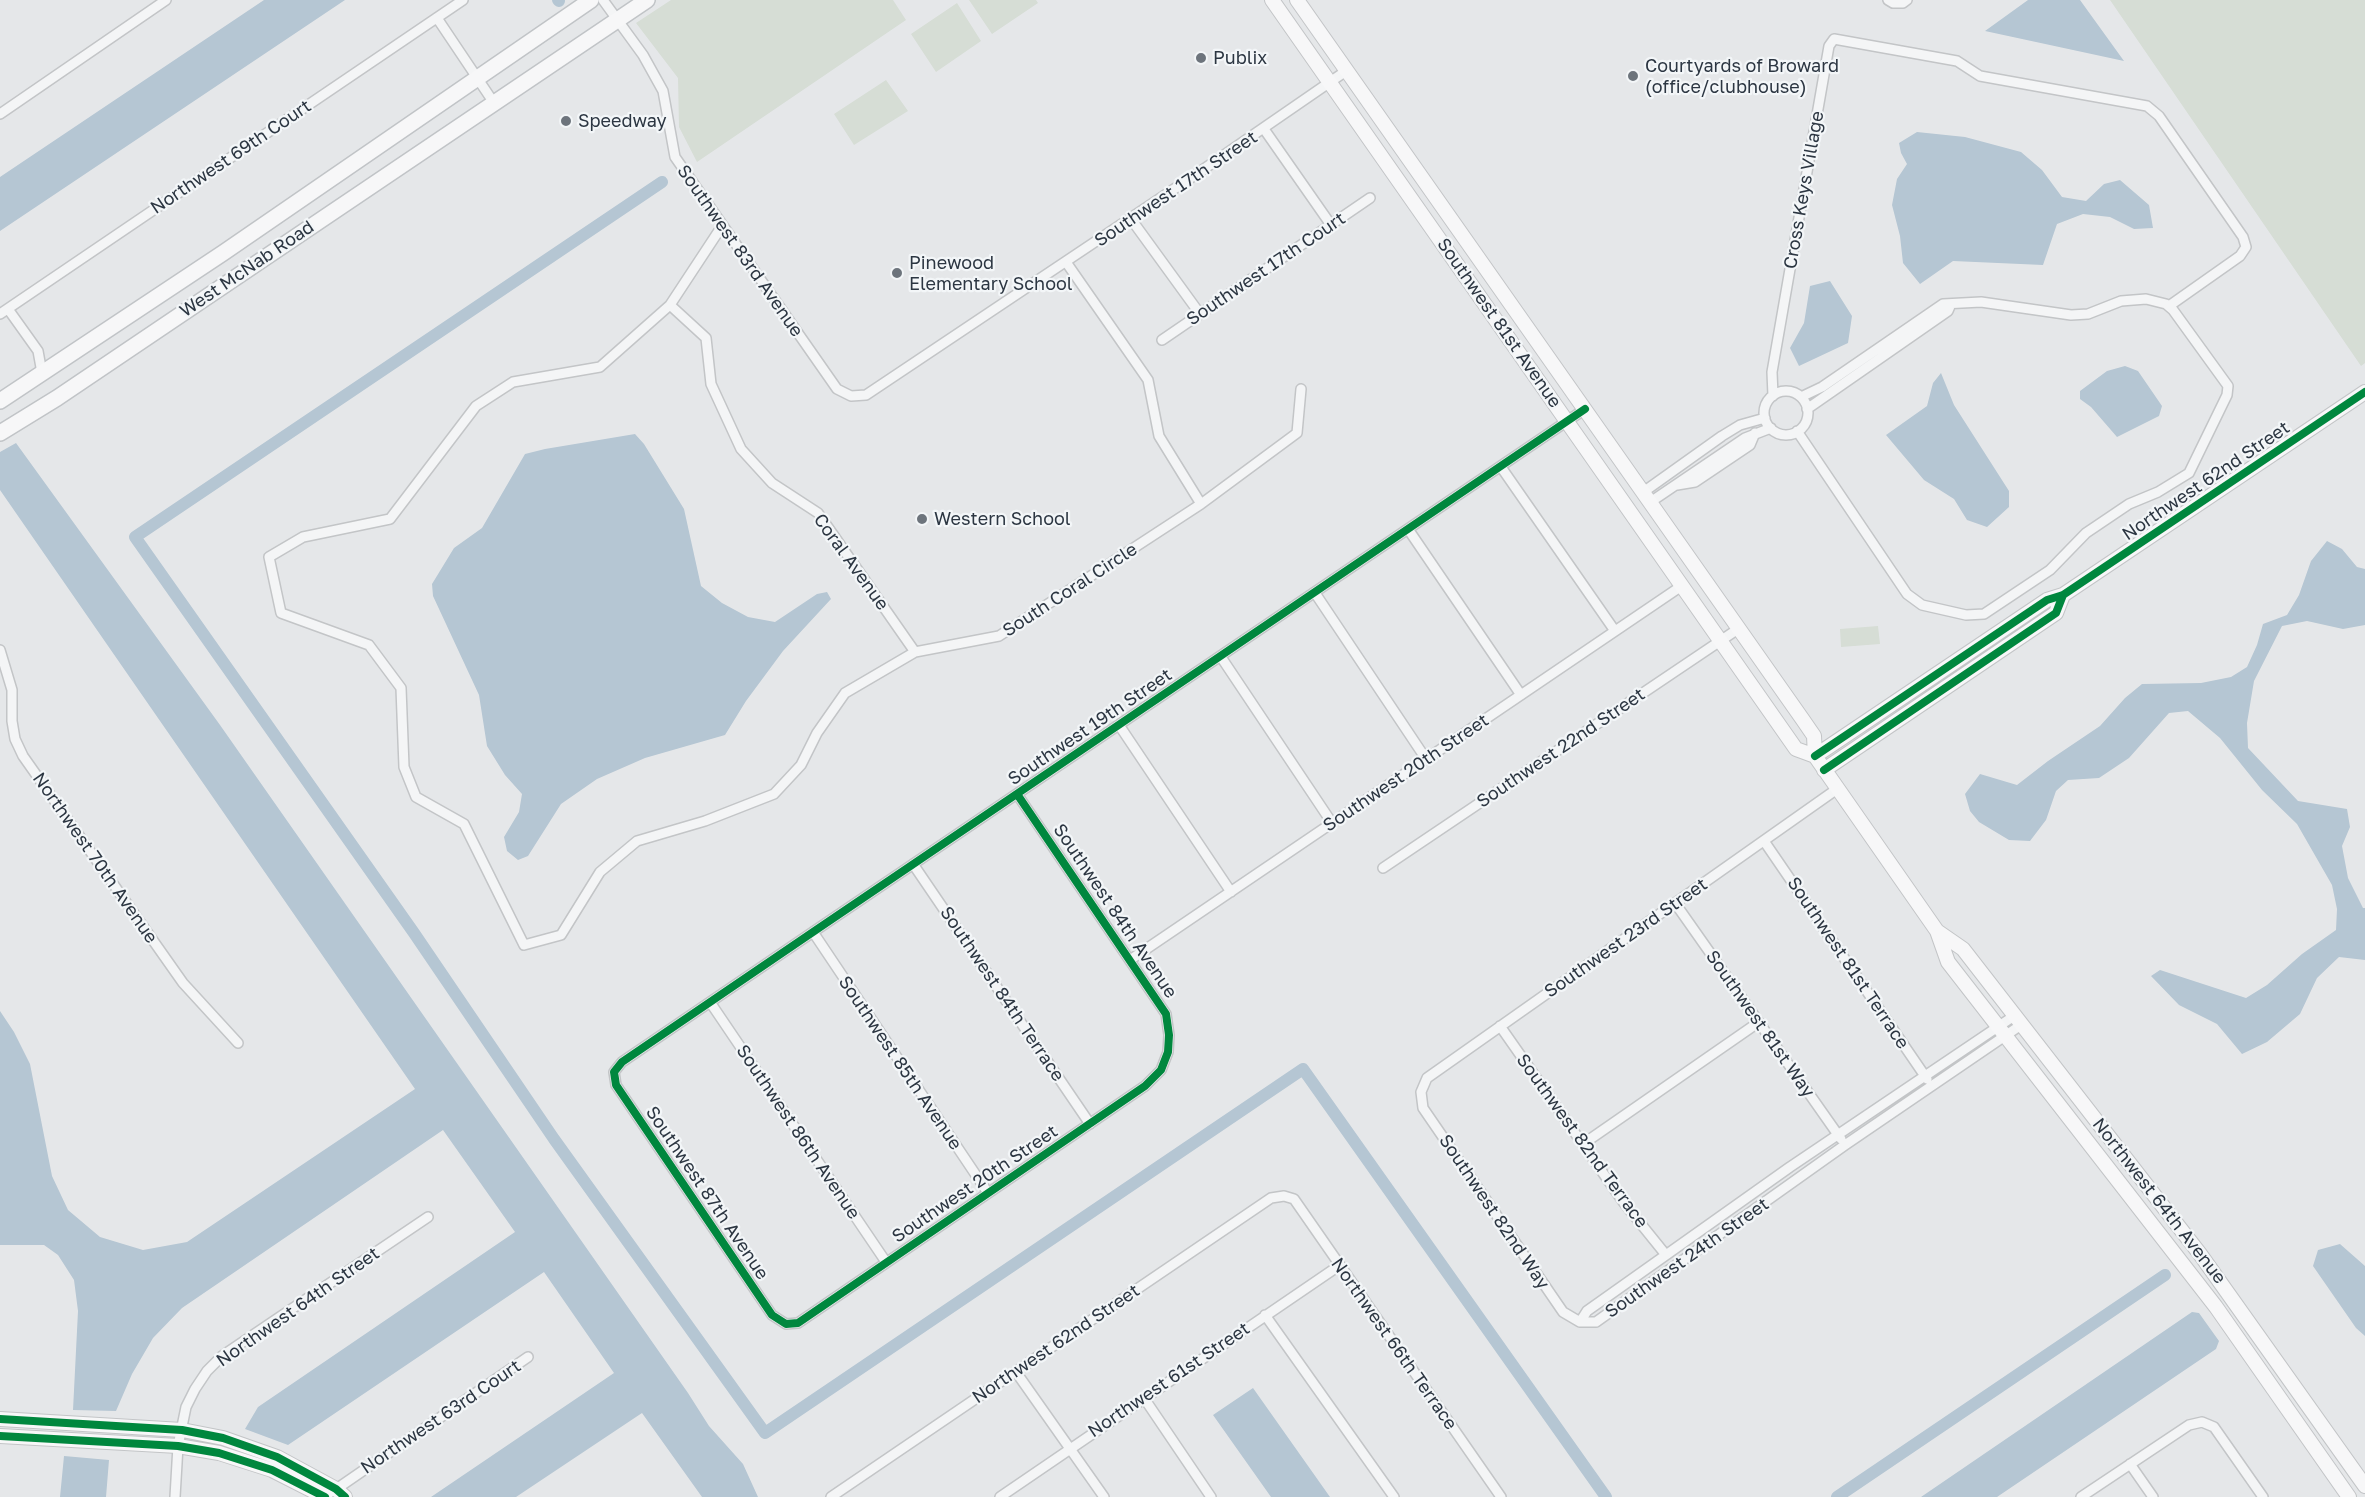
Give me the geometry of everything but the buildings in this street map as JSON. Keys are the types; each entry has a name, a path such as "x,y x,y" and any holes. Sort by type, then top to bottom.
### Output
{"main road":[{"name":"West McNab Road","path":"0,401 478,79 591,0"},
{"name":"West McNab Road","path":"2,432 57,398 646,0"}],"street":[{"path":"0,114 166,0"},
{"name":"Northwest 69th Court","path":"4,311 463,0"},
{"name":"Southwest 83rd Avenue","path":"603,0 643,55 663,92 675,157 837,389 851,396"},
{"name":"Southwest 81st Avenue","path":"1272,0 1722,640 1796,749 1815,756"},
{"name":"Southwest 81st Avenue","path":"1296,0 1814,736 1815,756 1838,789"},
{"path":"1888,0 1893,3 1903,3 1907,0"},
{"path":"437,18 494,103"},
{"name":"Cross Keys Village","path":"1773,396 1772,372 1829,46 1834,39 1957,61 1980,76 2147,106 2159,116 2243,237 2246,247 2240,256 2169,306"},
{"name":"Southwest 17th Street","path":"851,396 866,395 1131,219 1346,71"},
{"path":"1264,129 1331,225"},
{"name":"Southwest 17th Court","path":"1162,340 1370,198"},
{"path":"1131,219 1200,314"},
{"path":"670,305 722,226"},
{"path":"1066,262 1148,380 1160,436 1201,504"},
{"path":"1797,431 1907,594 1922,605 1966,615 1984,614 2050,570 2086,533 2129,504 2158,492 2189,473 2227,395 2228,386 2169,306 2146,298 2121,302 2088,314 2071,315 1981,302 1943,304 1814,392 1801,397"},
{"path":"1807,409 1948,311 1952,304"},
{"name":"South Coral Circle","path":"670,305 600,367 513,382 476,406 390,519 303,537 268,557 281,614 369,645 401,688 404,767 416,796 464,824 524,945 561,935 600,872 638,841 705,821 774,794 801,765 817,733 845,693 915,652 999,636 1201,504 1297,433 1301,389"},
{"name":"Coral Avenue","path":"670,305 706,338 711,384 741,449 772,483 818,513 915,652"},
{"path":"4,311 38,351 42,373"},
{"path":"1782,391 1789,391 1801,397 1807,409 1804,425 1797,431 1785,434 1771,428 1765,418 1766,404 1773,396 1782,391"},
{"name":"Northwest 62nd Street","path":"1815,756 2047,600 2063,595 2365,392"},
{"name":"Southwest 19th Street","path":"615,1072 622,1062 1585,410"},
{"path":"1646,498 1712,443 1740,425 1765,418"},
{"path":"1646,498 1675,485 1755,433 1771,428"},
{"path":"1675,485 1684,485 1699,480 1750,445 1755,433"},
{"path":"1712,443 1721,453"},
{"path":"1501,467 1615,631"},
{"path":"1408,529 1521,695"},
{"name":"Southwest 20th Street","path":"1130,960 1683,585"},
{"path":"1315,593 1426,759"},
{"name":"Northwest 62nd Street","path":"1824,770 2056,613 2063,595"},
{"name":"Southwest 22nd Street","path":"1383,868 1738,629"},
{"name":"Northwest 70th Avenue","path":"0,650 12,690 12,721 15,739 23,756 183,984 238,1043"},
{"path":"1221,657 1332,823"},
{"path":"1931,698 1930,686 1934,675"},
{"path":"1119,725 1231,892"},
{"name":"Southwest 23rd Street","path":"1421,1092 1426,1078 1838,789"},
{"name":"Northwest 64th Avenue","path":"1838,789 1937,931 1948,962 2216,1307 2349,1497"},
{"name":"Southwest 84th Avenue","path":"1017,794 1166,1014 1170,1035 1168,1052"},
{"name":"Southwest 81st Terrace","path":"1764,841 1932,1086"},
{"name":"Southwest 84th Terrace","path":"914,864 1090,1124"},
{"name":"Southwest 81st Way","path":"1675,903 1845,1145"},
{"name":"Northwest 64th Avenue","path":"1937,931 1964,949 2200,1254 2365,1486"},
{"name":"Southwest 85th Avenue","path":"813,932 988,1193"},
{"name":"Southwest 86th Avenue","path":"710,1002 886,1263"},
{"name":"Southwest 24th Street","path":"1580,1322 1596,1322 1932,1086 2017,1020"},
{"path":"1583,1144 1759,1022"},
{"name":"Southwest 82nd Terrace","path":"1500,1026 1624,1203 1666,1255"},
{"name":"Southwest 24th Street","path":"1580,1322 1587,1311 1924,1075 2001,1031"},
{"name":"Southwest 20th Street","path":"786,1324 798,1323 1145,1086 1161,1070 1168,1052"},
{"name":"Southwest 87th Avenue","path":"615,1072 616,1085 752,1286 772,1315 786,1324"},
{"name":"Southwest 82nd Way","path":"1421,1092 1422,1108 1556,1303 1563,1312 1580,1322"},
{"path":"2097,1153 2114,1154 2119,1150"},
{"name":"Northwest 62nd Street","path":"831,1497 1271,1198 1284,1196"},
{"name":"Northwest 66th Terrace","path":"1284,1196 1294,1199 1501,1497"},
{"name":"Northwest 64th Street","path":"175,1497 178,1446 186,1407 207,1371 222,1356 428,1217"},
{"path":"2185,1266 2200,1254"},
{"name":"Northwest 61st Street","path":"1000,1497 1340,1265"},
{"path":"1265,1315 1394,1497"},
{"name":"Northwest 63rd Court","path":"333,1495 528,1357"},
{"path":"1016,1372 1104,1497"},
{"path":"1144,1398 1211,1497"},
{"path":"0,1419 182,1430 223,1438 278,1456 333,1495"},
{"path":"2081,1497 2189,1425 2202,1422 2214,1427 2263,1497"},
{"path":"0,1436 178,1446 219,1453 272,1470 333,1495"},
{"path":"2328,1466 2343,1455"},
{"path":"2130,1464 2152,1497"}],"shaded area":[{"path":"671,0 893,0 906,20 697,162 679,127 678,78 636,23"},
{"path":"969,0 1036,0 1038,3 992,34"},
{"path":"2110,0 2365,0 2365,363 2361,366"},
{"path":"957,3 981,41 936,72 911,34"},
{"path":"886,80 908,111 854,145 834,114"},
{"path":"1878,626 1880,644 1841,647 1840,629"}],"water":[{"path":"264,0 345,0 0,231 0,177"},
{"path":"2028,0 2080,0 2124,61 1985,31"},
{"path":"1917,132 1965,137 2021,152 2042,170 2062,197 2086,201 2104,184 2120,180 2149,205 2153,228 2134,229 2110,217 2083,214 2057,224 2043,265 1953,261 1920,284 1903,263 1900,236 1892,205 1897,179 1907,164 1899,143"},
{"path":"1830,281 1852,316 1848,343 1799,366 1790,348 1804,323 1810,286"},
{"path":"2125,366 2138,371 2162,406 2159,416 2117,437 2091,407 2080,399 2080,391 2107,371"},
{"path":"1941,373 1954,405 2009,491 2009,507 1987,527 1967,520 1954,499 1924,480 1886,435 1927,406 1933,383"},
{"path":"635,434 644,444 684,509 701,586 722,603 748,617 775,622 817,594 827,592 831,599 783,651 746,701 725,735 645,758 597,779 561,804 528,856 518,860 507,851 504,837 519,812 522,794 505,775 487,746 479,695 433,596 432,584 454,548 482,528 525,454"},
{"path":"16,443 220,725 709,1426 743,1464 758,1497 702,1497 642,1413 516,1497 431,1497 614,1373 544,1272 288,1445 245,1429 258,1407 515,1232 443,1130 182,1308 153,1338 132,1374 116,1411 73,1410 78,1311 74,1280 58,1255 44,1245 0,1245 0,1011 14,1032 30,1064 52,1176 68,1210 100,1237 143,1250 187,1242 415,1089 0,490 0,452"},
{"path":"2327,541 2342,549 2357,567 2365,569 2365,625 2343,629 2307,621 2282,626 2254,681 2247,723 2248,748 2298,801 2347,809 2350,827 2342,846 2348,878 2365,908 2365,960 2339,957 2317,978 2300,1014 2267,1042 2242,1054 2217,1024 2179,1005 2151,976 2160,970 2246,998 2267,985 2302,954 2336,930 2337,909 2332,885 2297,824 2262,790 2220,738 2188,711 2169,713 2129,758 2099,778 2068,780 2056,791 2046,820 2030,841 2009,840 1979,822 1970,811 1965,794 1980,774 2017,785 2100,726 2125,698 2142,684 2201,683 2231,677 2247,667 2263,624 2287,615 2299,595 2311,561"},
{"path":"2340,1244 2365,1266 2365,1336 2356,1328 2313,1266 2318,1250"},
{"path":"2192,1312 2199,1313 2219,1341 2216,1349 1997,1497 1921,1497"},
{"path":"1253,1388 1330,1497 1271,1497 1213,1415"},
{"path":"64,1456 109,1460 106,1497 60,1497"}],"waterway":[{"path":"662,182 135,537 414,933 554,1139 765,1433 1303,1069 1606,1497"},
{"path":"1837,1497 2165,1275"}],"cycle path":[{"path":"1815,756 2047,600 2063,595 2365,392"},
{"path":"1017,794 1166,1014 1169,1035 1168,1052 1161,1070 1145,1086 798,1323 786,1324 772,1315 616,1085 614,1072 622,1062 813,932 1585,409"},
{"path":"1824,770 2056,613 2063,595"},
{"path":"0,1419 182,1430 223,1438 277,1457 336,1489 345,1497"},
{"path":"0,1436 178,1446 219,1453 272,1470 325,1497"}],"place":[{"name":"Publix","path":"1201,58"},
{"name":"Courtyards of Broward (office/clubhouse)","path":"1633,76"},
{"name":"Speedway","path":"566,121"},
{"name":"Pinewood Elementary School","path":"897,273"},
{"name":"Western School","path":"922,519"}]}
